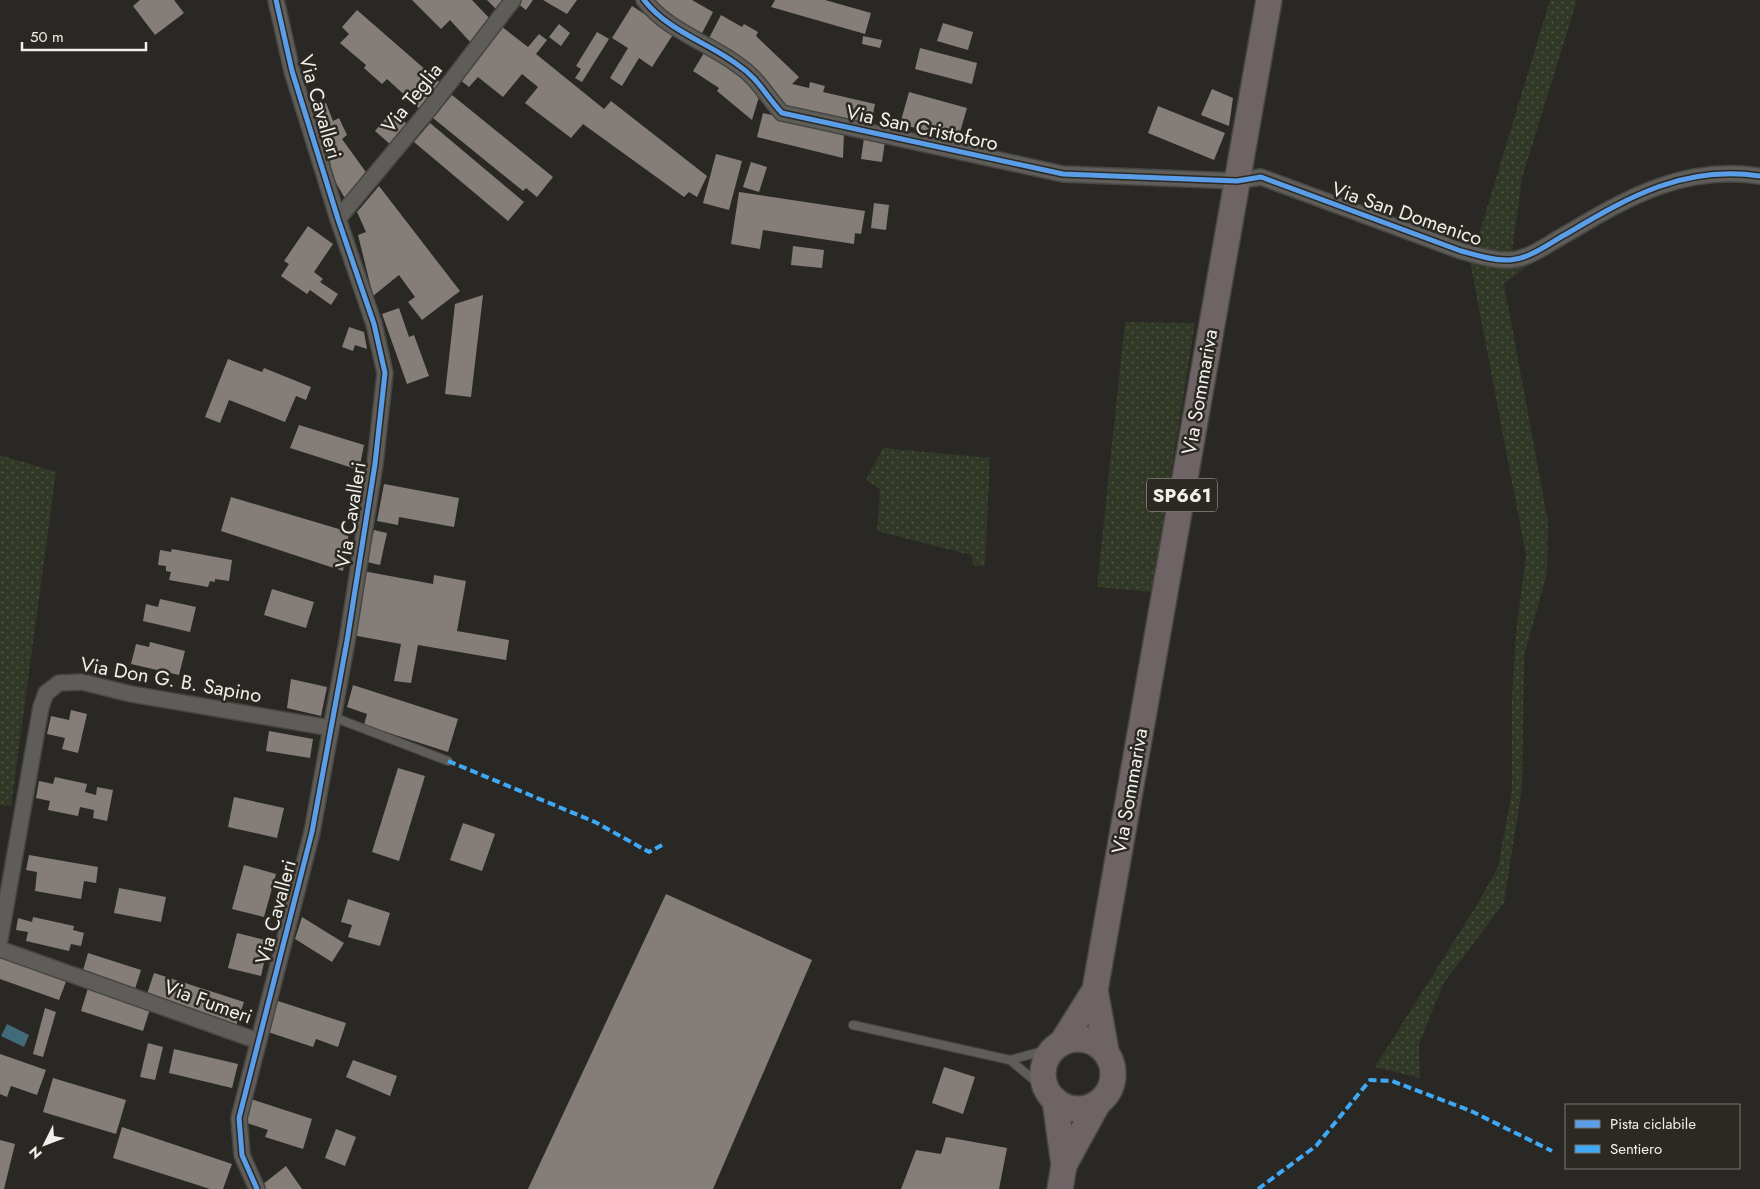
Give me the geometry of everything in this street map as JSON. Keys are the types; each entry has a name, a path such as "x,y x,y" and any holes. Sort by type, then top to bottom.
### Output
{"main road":[{"name":"Via Sommariva","path":"1106,1051 1095,990 1269,0"},
{"name":"Via Sommariva","path":"1058,1045 1095,990"},
{"path":"1051,1096 1064,1106 1076,1109 1088,1108 1098,1103 1107,1095 1112,1084 1113,1073 1106,1051 1086,1039 1075,1038 1058,1045 1047,1057 1043,1068 1043,1080 1051,1096 1064,1165"},
{"path":"1060,1189 1064,1165 1098,1103"}],"street":[{"name":"Via Cavalleri","path":"258,1041 312,832 375,464 385,372 374,324 338,219 292,71 276,0"},
{"name":"Via Teglia","path":"338,219 437,99 513,0"},
{"name":"Via San Cristoforo","path":"644,0 657,16 739,65 762,85 770,100 782,113 1063,174 1237,181"},
{"name":"Via San Domenico","path":"1237,181 1261,177 1461,251 1510,260 1532,253 1612,207 1657,187 1699,175 1724,172 1760,176"},
{"name":"Via Don G. B. Sapino","path":"0,939 41,707 46,693 60,682 82,682 131,694 332,722"},
{"name":"Via Fumeri","path":"0,949 258,1041 239,1118 242,1155 256,1189"}],"lane":[{"path":"332,722 448,761"},
{"path":"853,1025 1010,1060 1051,1096"},
{"path":"1010,1060 1058,1045"}],"green space":[{"path":"1550,0 1577,0 1522,178 1512,252 1475,248"},
{"path":"1551,247 1504,284 1548,521 1547,573 1524,656 1522,787 1504,903 1443,984 1419,1044 1420,1078 1375,1067 1478,903 1498,867 1512,791 1512,697 1516,633 1526,555 1470,261"},
{"path":"1125,322 1195,323 1152,592 1097,587"},
{"path":"883,448 990,458 985,566 974,566 971,555 877,531 880,489 866,480"},
{"path":"0,455 56,472 11,806 0,805"}],"water":[{"path":"7,1024 29,1035 24,1047 1,1036"}],"building":[{"path":"140,0 174,0 184,13 155,35 133,6"},
{"path":"412,0 472,0 491,20 473,45 450,20 441,29"},
{"path":"487,0 505,0 496,9"},
{"path":"518,0 533,0 526,10 517,3"},
{"path":"543,0 577,0 567,14"},
{"path":"647,0 692,0 713,12 700,37"},
{"path":"775,0 825,0 871,13 865,34 771,7"},
{"path":"632,6 674,33 652,67 639,58 622,86 610,78 628,48 612,38"},
{"path":"357,10 443,85 421,110 387,79 382,84 364,68 366,65 340,43 349,34 342,27"},
{"path":"721,15 742,27 744,24 758,32 756,36 799,77 792,84 809,88 810,82 825,86 823,92 875,104 870,128 784,109 776,101 779,98 742,62 707,42"},
{"path":"943,23 973,32 968,50 937,41"},
{"path":"559,24 570,33 561,46 549,37"},
{"path":"501,26 528,47 539,34 547,40 536,54 604,109 611,101 707,176 697,197 689,192 684,197 583,124 571,138 525,103 538,87 522,74 503,97 478,77 469,87 459,79"},
{"path":"597,32 609,39 582,82 575,78 581,69 576,66"},
{"path":"863,36 882,40 880,48 862,44"},
{"path":"920,48 977,63 972,84 915,69"},
{"path":"704,53 731,68 755,86 759,97 752,120 717,91 719,88 693,71"},
{"path":"1212,89 1233,98 1229,126 1201,115"},
{"path":"909,92 967,108 958,139 900,124"},
{"path":"452,95 553,177 537,197 526,188 523,191 433,118"},
{"path":"326,103 333,121 339,118 347,135 342,139 368,175 347,202 327,167 331,165 311,110"},
{"path":"1158,106 1225,133 1214,160 1148,133"},
{"path":"392,111 408,125 391,145 375,131"},
{"path":"763,113 844,132 843,158 757,137"},
{"path":"430,123 524,202 508,221 414,142"},
{"path":"864,138 885,141 882,162 861,159"},
{"path":"716,154 742,161 729,210 703,203"},
{"path":"751,162 767,167 759,192 743,187"},
{"path":"379,186 460,291 422,320 408,302 415,297 399,275 373,296 358,235 366,232 357,212"},
{"path":"739,192 865,211 861,234 855,233 854,244 763,230 760,249 731,244"},
{"path":"874,203 889,205 886,230 871,228"},
{"path":"308,226 333,244 314,272 323,279 320,282 338,294 331,305 310,290 307,294 281,276 289,264 284,261"},
{"path":"793,246 824,250 822,268 791,265"},
{"path":"483,295 471,397 445,394 455,304"},
{"path":"399,308 409,337 414,335 429,376 407,384 382,314"},
{"path":"349,327 364,332 367,349 355,345 353,351 342,347"},
{"path":"228,359 262,372 264,368 311,387 306,400 296,396 285,422 229,400 220,423 205,417"},
{"path":"299,425 364,445 359,470 290,448"},
{"path":"384,484 459,498 454,527 399,517 398,525 377,521"},
{"path":"231,497 349,532 343,571 221,531"},
{"path":"374,530 387,533 380,565 367,562"},
{"path":"172,549 232,560 229,581 215,579 215,582 210,581 208,587 169,580 171,572 166,571 166,566 158,565 160,550 171,552"},
{"path":"363,571 433,584 434,575 466,581 457,631 509,640 506,660 418,645 411,683 394,681 401,644 352,635"},
{"path":"272,589 314,602 306,628 264,615"},
{"path":"160,599 196,607 190,632 143,621 146,604 158,607"},
{"path":"150,642 185,651 179,675 131,664 136,644 149,647"},
{"path":"291,679 327,687 321,716 287,708"},
{"path":"353,685 458,719 448,752 364,725 367,714 347,707"},
{"path":"71,710 87,714 78,753 62,749 65,738 47,734 51,716 69,720"},
{"path":"269,731 313,739 310,758 266,751"},
{"path":"398,768 425,776 399,861 372,852"},
{"path":"55,777 87,784 85,792 96,795 97,787 113,790 107,821 93,818 94,810 80,807 78,816 48,810 50,801 36,798 39,781 53,784"},
{"path":"234,797 284,808 277,838 228,827"},
{"path":"463,823 495,834 482,871 450,860"},
{"path":"29,855 98,867 96,883 84,881 81,899 35,891 37,872 26,870"},
{"path":"244,865 276,874 264,917 232,909"},
{"path":"119,888 166,897 161,922 114,913"},
{"path":"666,894 812,960 713,1189 528,1189"},
{"path":"348,899 390,913 380,946 348,937 352,925 341,922"},
{"path":"33,917 74,926 73,930 84,933 81,946 71,944 69,951 26,941 28,932 16,930 18,918 32,922"},
{"path":"302,917 344,943 332,962 295,939"},
{"path":"237,933 269,941 261,976 228,968"},
{"path":"88,953 141,970 134,992 82,974"},
{"path":"0,955 67,979 59,1000 0,979"},
{"path":"154,973 244,1002 236,1026 146,997"},
{"path":"88,988 150,1009 143,1031 81,1011"},
{"path":"278,1001 346,1023 338,1047 316,1039 313,1047 268,1032"},
{"path":"45,1008 56,1012 43,1057 33,1054"},
{"path":"148,1043 163,1047 155,1080 140,1077"},
{"path":"174,1049 238,1064 232,1088 169,1073"},
{"path":"0,1054 46,1070 37,1095 11,1086 7,1097 0,1094"},
{"path":"353,1060 397,1076 390,1096 346,1077"},
{"path":"944,1067 975,1077 963,1114 932,1103"},
{"path":"53,1078 126,1100 116,1134 43,1112"},
{"path":"251,1099 312,1119 303,1149 265,1137 268,1130 244,1122"},
{"path":"122,1127 232,1164 223,1189 210,1189 113,1158"},
{"path":"336,1129 356,1137 345,1166 325,1158"},
{"path":"946,1137 1007,1148 999,1189 901,1189 916,1150 941,1154"},
{"path":"0,1140 15,1144 4,1189 0,1189"},
{"path":"286,1166 302,1189 265,1189 262,1185"}],"marked path":[{"path":"448,761 595,822 649,852 662,845"},
{"path":"1258,1189 1316,1146 1370,1080 1392,1081 1471,1111 1552,1151"}],"cycle path":[{"path":"257,1189 242,1155 239,1118 312,832 347,641 375,464 385,373 374,324 338,219 292,71 276,0"},
{"path":"644,0 664,20 745,70 782,113 1063,174 1237,181 1261,177 1461,251 1491,259 1510,260 1525,257 1591,219 1636,196 1683,179 1707,175 1760,176"}]}
